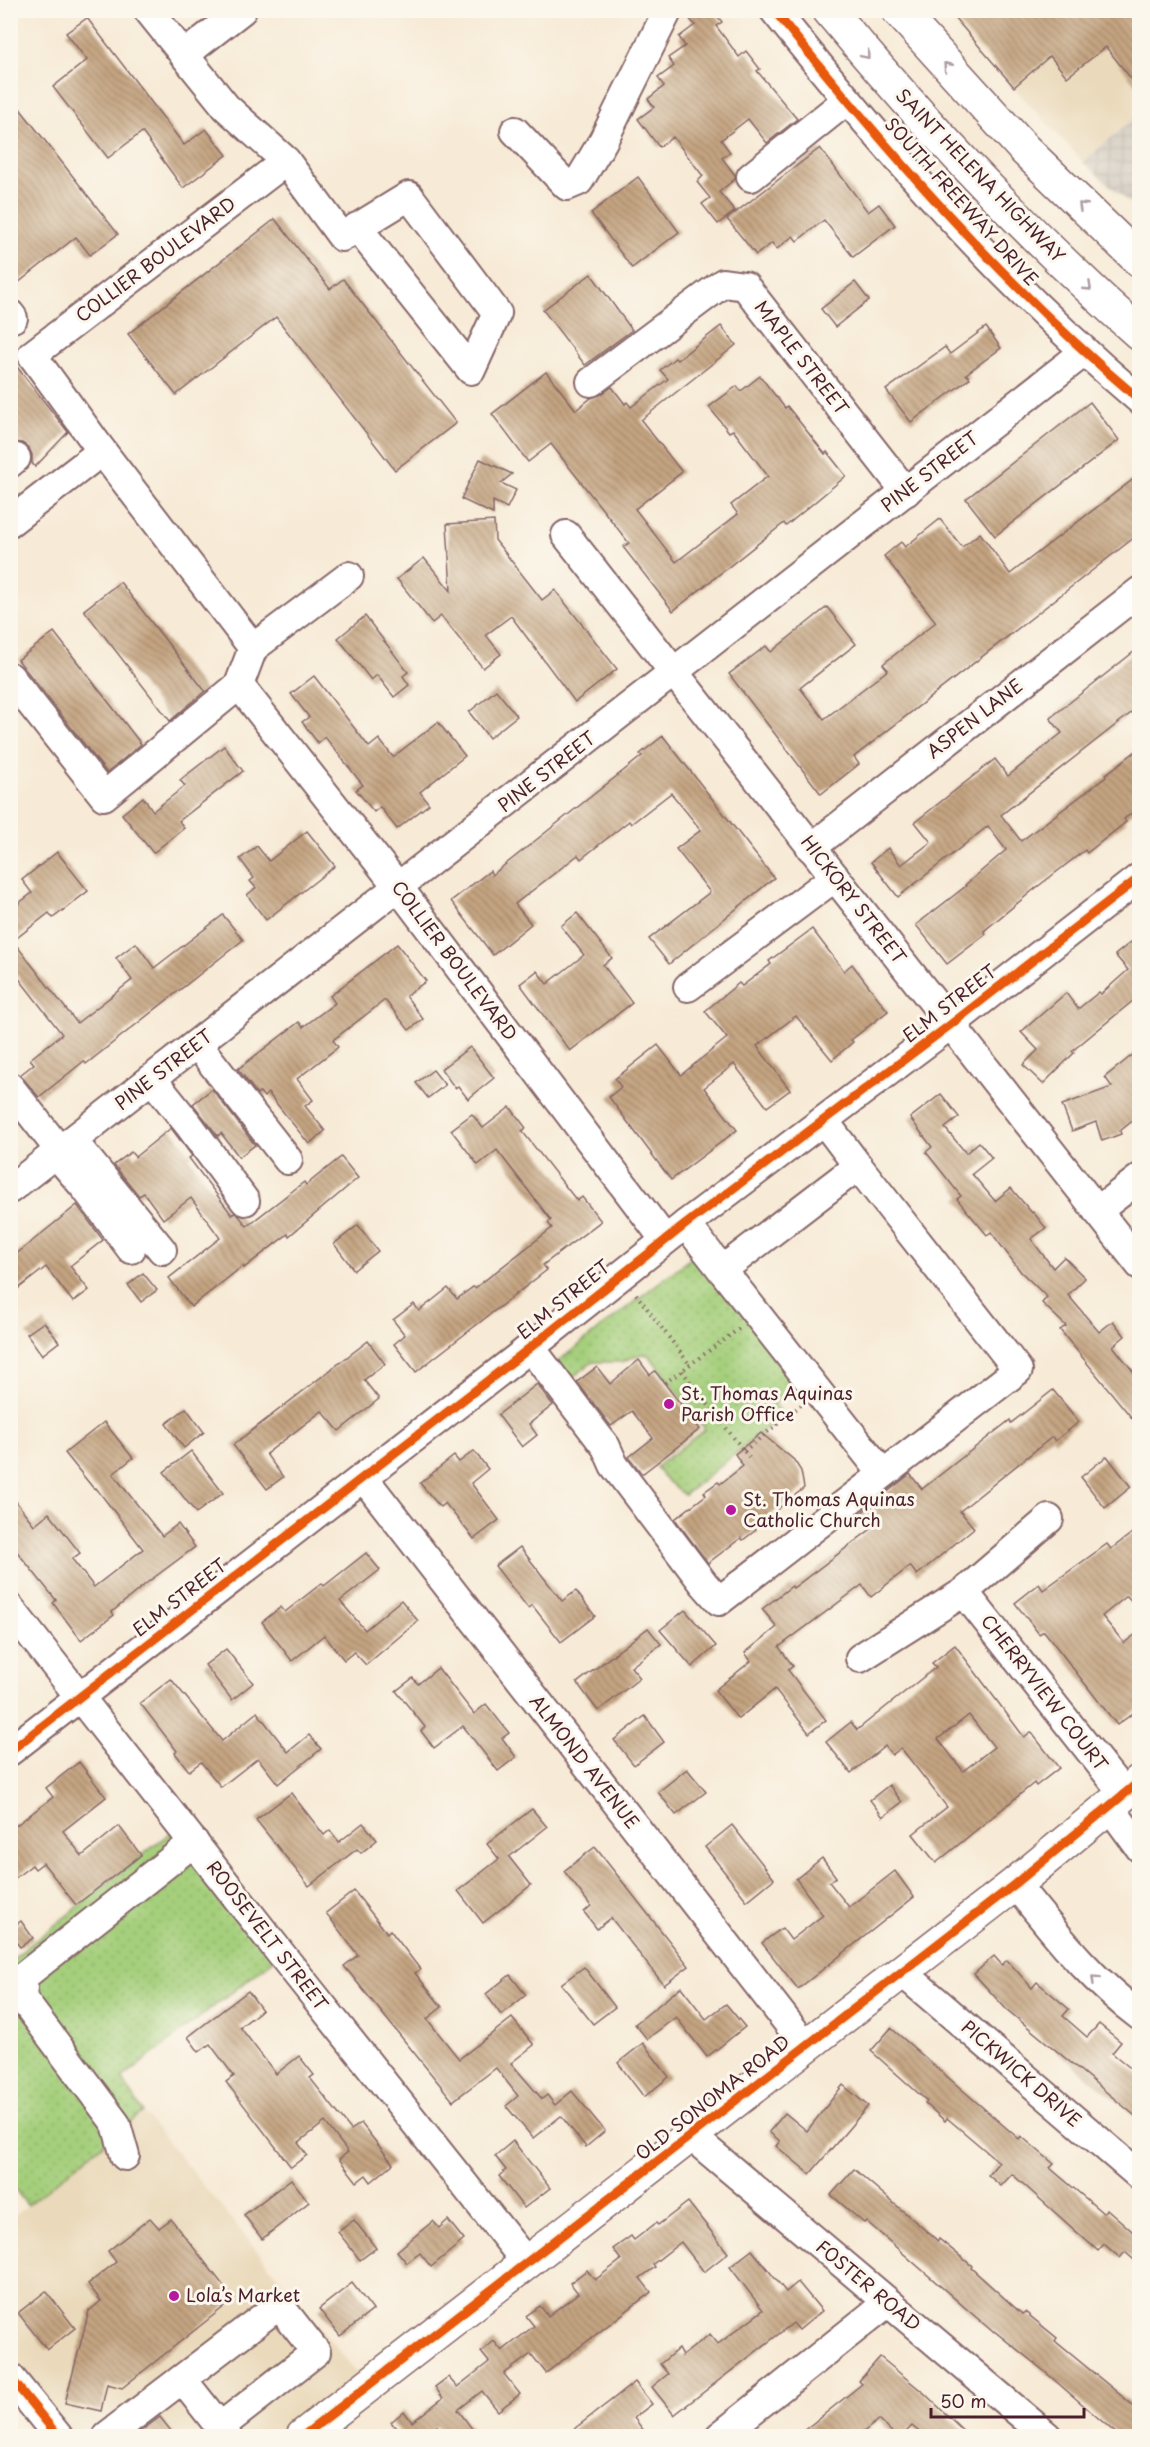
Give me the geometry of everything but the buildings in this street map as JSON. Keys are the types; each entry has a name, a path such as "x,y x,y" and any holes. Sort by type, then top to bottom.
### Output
{"main road":[{"name":"SAINT HELENA HIGHWAY","path":"829,10 927,125 988,189 1047,248 1140,333"},
{"path":"898,10 1024,149 1140,261"},
{"name":"OLD SONOMA ROAD","path":"303,2436 1015,1884 1124,1794"}],"street":[{"path":"148,10 226,107 286,160 342,237 357,227 409,196 497,313 471,370 357,227"},
{"path":"184,55 242,10"},
{"path":"515,131 567,186 579,181 603,141 668,10"},
{"name":"SOUTH FREEWAY DRIVE","path":"774,10 847,100 1019,291 1083,353 1140,400"},
{"path":"751,177 847,100"},
{"name":"COLLIER BOULEVARD","path":"253,648 102,452 32,355 286,160"},
{"name":"MAPLE STREET","path":"591,382 723,283 745,286 906,492"},
{"name":"PINE STREET","path":"10,1189 1083,353"},
{"path":"10,522 102,452"},
{"name":"HICKORY STREET","path":"566,535 1140,1265"},
{"path":"10,677 104,796 239,685 253,648 349,576"},
{"name":"ASPEN LANE","path":"811,848 1140,591"},
{"name":"COLLIER BOULEVARD","path":"239,685 676,1232 722,1270 883,1474"},
{"path":"688,987 835,877"},
{"name":"ELM STREET","path":"10,1751 676,1232 950,1025 1140,877"},
{"path":"197,1044 288,1160"},
{"path":"152,1079 245,1201"},
{"path":"10,1087 63,1148 162,1250"},
{"path":"530,1347 606,1447 614,1465 719,1601 1018,1370 824,1121"},
{"path":"63,1148 86,1189 131,1249"},
{"path":"722,1270 858,1166"},
{"path":"1097,1211 1140,1178"},
{"name":"ALMOND AVENUE","path":"363,1477 806,2046"},
{"path":"861,1658 964,1592 1049,1520"},
{"name":"CHERRYVIEW COURT","path":"964,1592 1124,1794 1140,1848"},
{"name":"ROOSEVELT STREET","path":"10,1608 526,2262"},
{"path":"125,2156 116,2124 22,1998 24,1976 194,1842"},
{"path":"1015,1884 1084,1969 1109,1993 1140,2016"},
{"name":"PICKWICK DRIVE","path":"902,1972 1140,2176"},
{"name":"FOSTER ROAD","path":"690,2135 1047,2436"},
{"path":"720,2436 887,2303"},
{"path":"107,2436 279,2305 316,2352 223,2432 182,2379"},
{"path":"10,2377 58,2436"}],"path":[{"path":"635,1293 690,1365"},
{"path":"665,1383 758,1315"},
{"path":"682,1371 751,1460"},
{"path":"744,1452 818,1392"}],"shaded area":[{"path":"942,11 1139,11 1139,114 1083,162"},
{"path":"1139,114 1139,211 1083,162"},
{"path":"143,2112 368,2386 303,2436 58,2436 11,2377 11,2218"}],"green space":[{"path":"697,1253 799,1384 774,1403 783,1415 684,1495 663,1477 656,1467 705,1429 649,1355 641,1354 622,1362 593,1362 569,1380 556,1363"},
{"path":"180,1825 281,1954 122,2078 143,2112 27,2205 11,2184 11,1960"}],"cycle path":[{"path":"774,10 859,113 948,214 1041,310 1140,400"},
{"path":"10,1751 686,1224 950,1025 1140,877"},
{"path":"303,2436 1015,1884 1140,1781"},
{"path":"10,2377 58,2436"}],"place":[{"name":"St. Thomas Aquinas Parish Office","path":"669,1404"},
{"name":"St. Thomas Aquinas Catholic Church","path":"731,1510"},
{"name":"Lola’s Market","path":"174,2296"}]}
